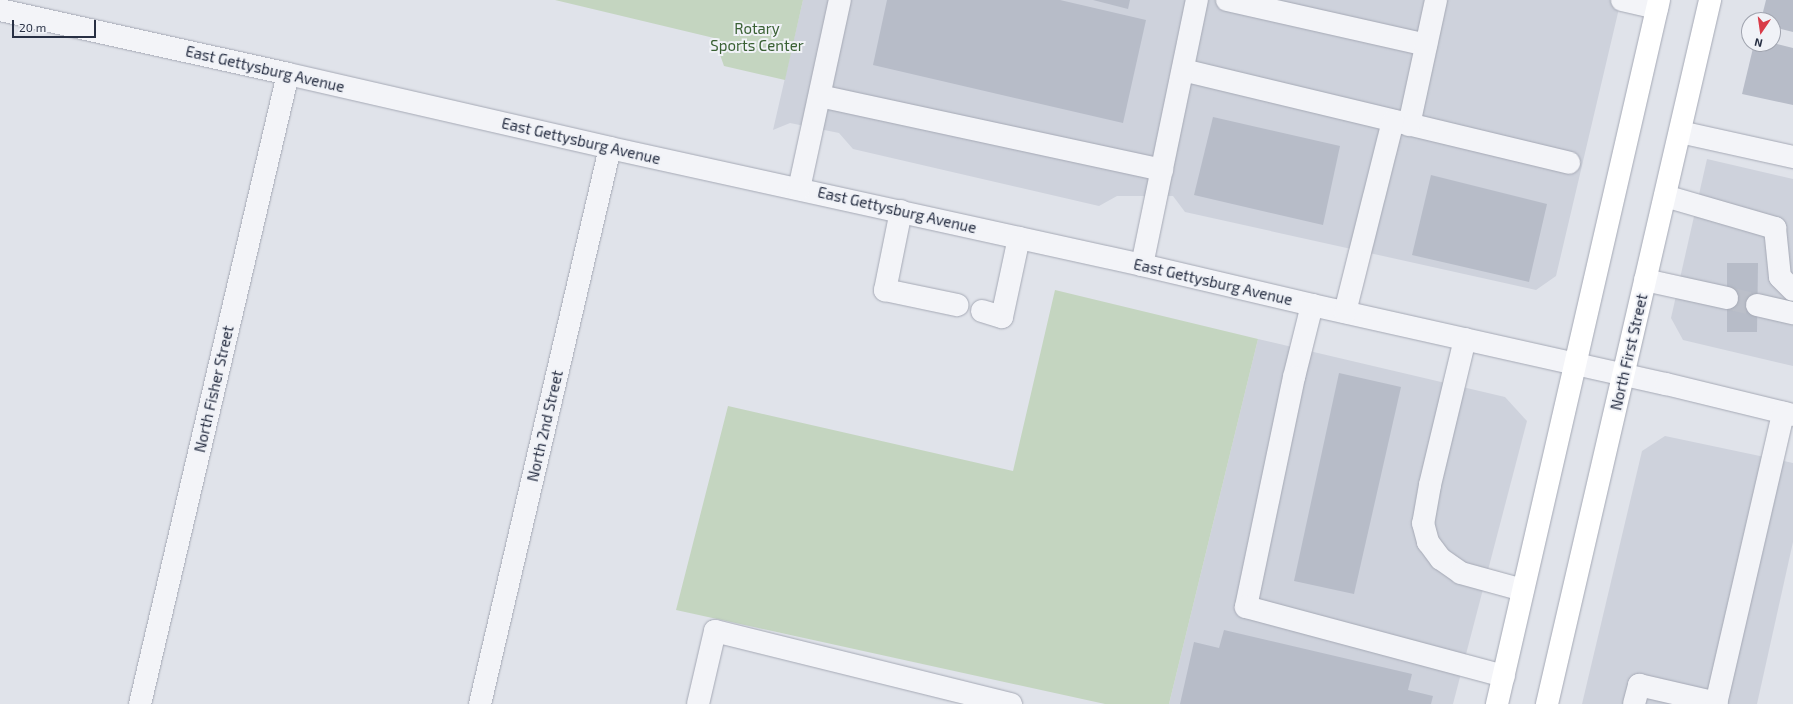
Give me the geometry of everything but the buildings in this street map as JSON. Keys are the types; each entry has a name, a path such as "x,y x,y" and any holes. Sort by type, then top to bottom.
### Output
{"main road":[{"name":"North First Street","path":"1547,704 1710,0"},
{"path":"1497,704 1658,4"}],"street":[{"path":"799,189 840,0"},
{"path":"1142,265 1197,0"},
{"path":"1227,0 1426,45"},
{"path":"1345,312 1401,123 1426,45 1436,0"},
{"path":"1622,0 1658,4"},
{"name":"East Gettysburg Avenue","path":"0,10 610,148 1142,265 1788,414"},
{"path":"1182,70 1569,163"},
{"name":"North Fisher Street","path":"140,704 288,74"},
{"path":"820,96 1162,170"},
{"path":"1680,132 1793,157"},
{"name":"North 2nd Street","path":"480,704 610,148"},
{"path":"1665,196 1775,228 1780,277 1793,290"},
{"path":"901,211 885,290 957,305"},
{"path":"982,311 1002,317 1019,238"},
{"path":"1645,280 1727,298"},
{"path":"1312,305 1294,377 1246,607 1504,676"},
{"path":"1757,305 1793,313"},
{"path":"1465,339 1423,523 1428,542 1441,559 1461,574 1523,590"},
{"path":"1634,704 1639,685 1716,703 1788,414"},
{"path":"698,704 715,631 1004,703"}],"shaded area":[{"path":"803,0 1621,0 1556,276 1536,290 1185,212 1173,196 1117,196 1099,206 853,149 839,133 790,123 773,130"},
{"path":"1707,159 1793,179 1793,366 1683,340 1671,318"},
{"path":"1258,339 1505,397 1527,421 1453,704 1169,704"},
{"path":"1665,436 1793,463 1793,542 1757,704 1582,704 1642,451"}],"green space":[{"name":"Rotary Sports Center","path":"555,0 803,0 785,80 724,66 714,38"},
{"path":"1055,290 1258,339 1169,704 1105,704 676,610 728,406 1013,471"}],"tunnel":[{"path":"1727,298 1757,305"}]}
